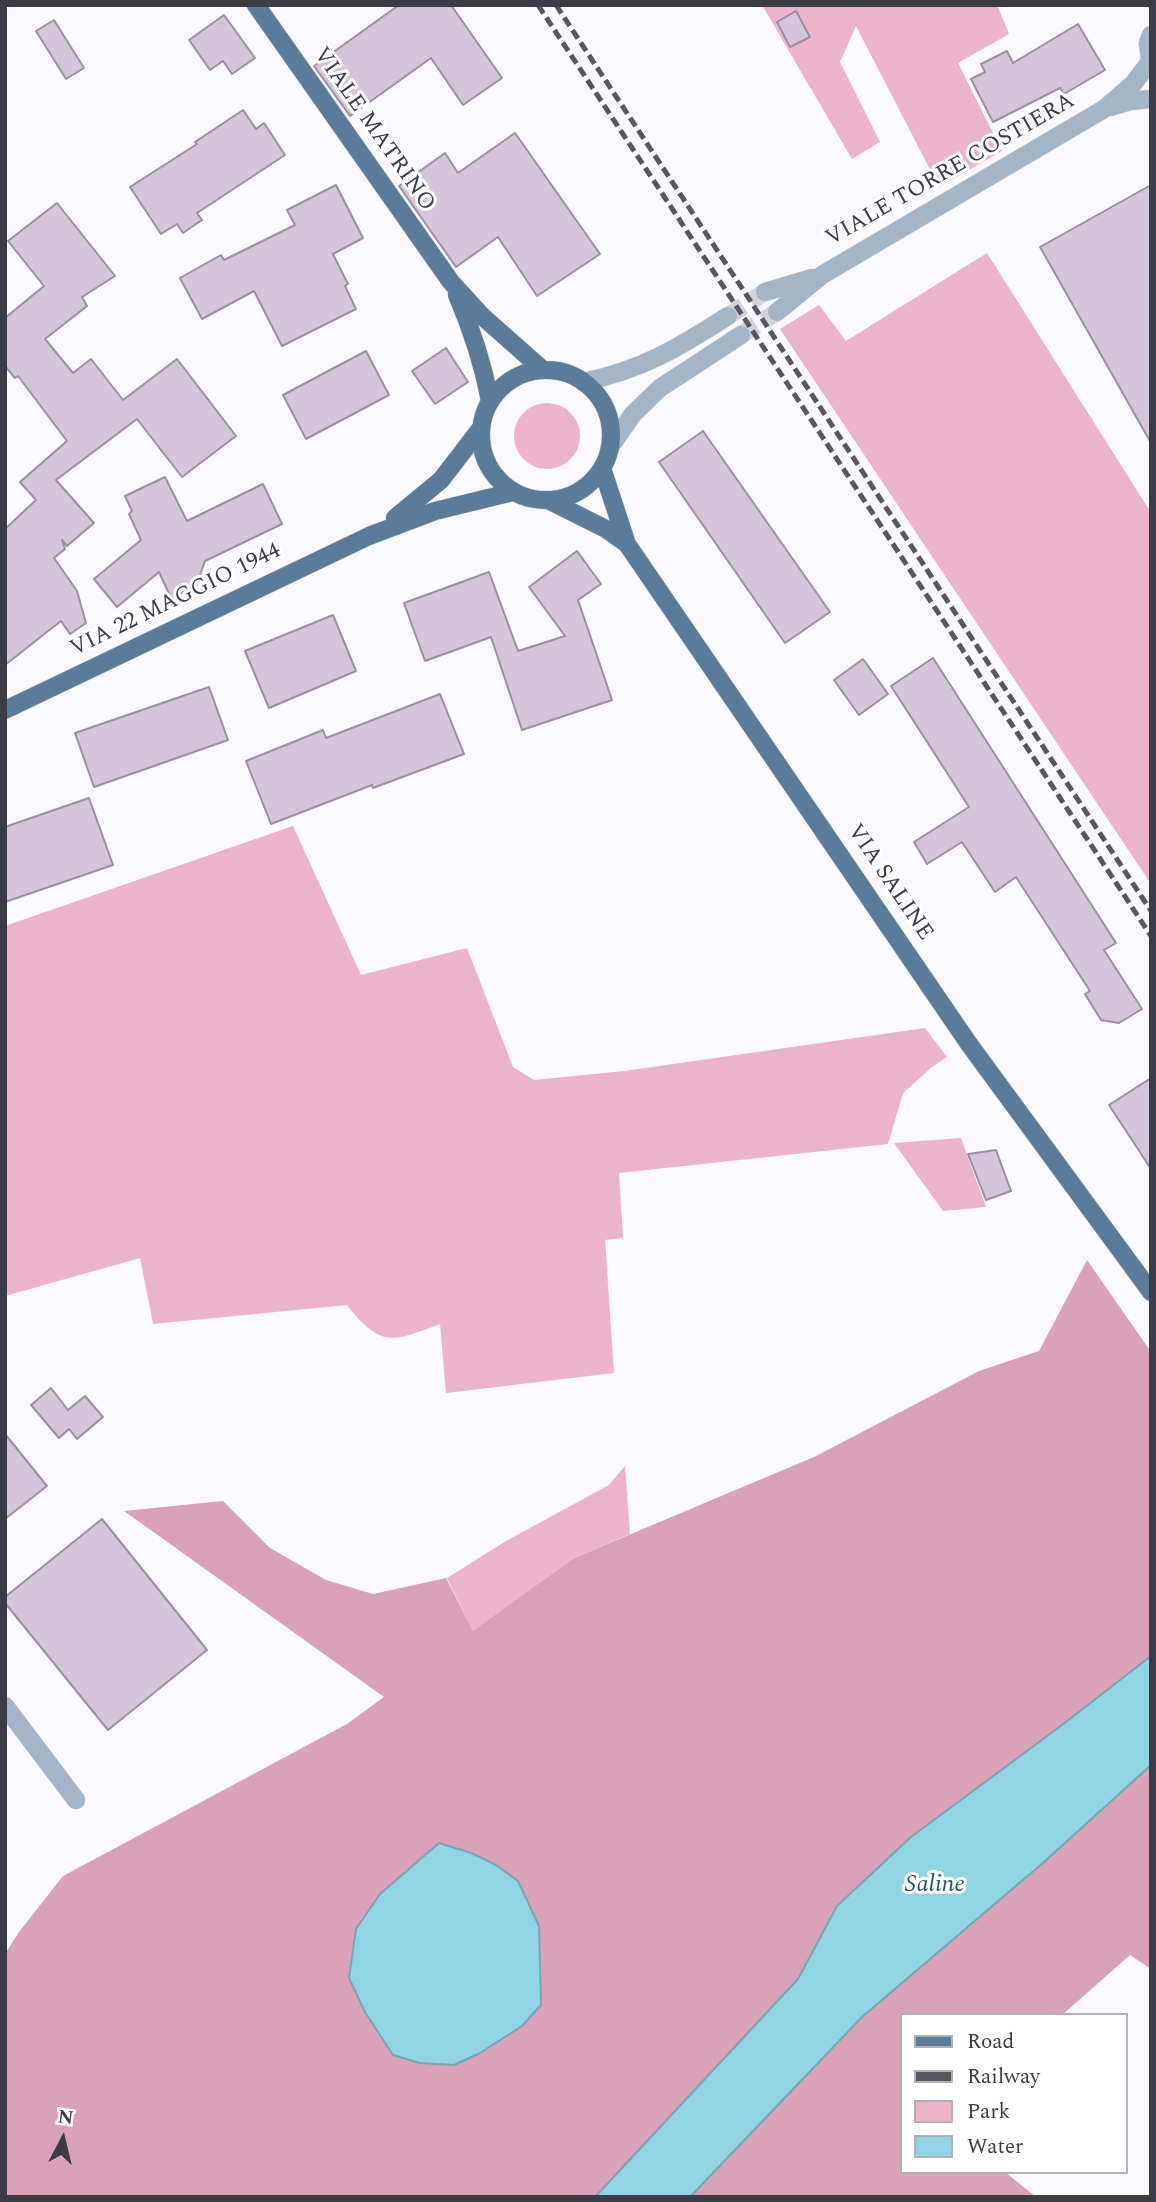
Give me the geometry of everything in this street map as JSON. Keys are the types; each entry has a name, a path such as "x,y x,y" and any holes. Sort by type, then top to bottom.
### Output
{"main road":[{"name":"VIALE MATRINO","path":"256,5 451,282 482,316 543,370"},
{"name":"VIALE MATRINO","path":"451,282 473,333 484,368 490,401"},
{"path":"543,370 564,373 583,382 596,394 606,410 611,429 610,447 602,468 592,481 564,498 530,498 513,492 498,480 487,465 481,447 481,428 490,401 504,386 522,374 543,370"},
{"name":"VIA 22 MAGGIO 1944","path":"369,536 441,480 481,428"},
{"name":"VIA SALINE","path":"602,468 627,544 969,1044 1151,1292"},
{"name":"VIA 22 MAGGIO 1944","path":"5,710 369,536 435,511 513,492"},
{"name":"VIA SALINE","path":"547,500 606,529 627,544"}],"street":[{"path":"1150,66 1148,43 1151,35"},
{"name":"VIALE TORRE COSTIERA","path":"778,312 822,275 1104,109 1150,66"},
{"name":"VIALE TORRE COSTIERA","path":"1104,109 1131,101 1151,99"},
{"name":"VIALE TORRE COSTIERA","path":"765,292 822,275"},
{"path":"583,382 645,365 728,316"},
{"path":"610,447 633,414 660,388 741,335"},
{"path":"5,1706 76,1800"}],"green space":[{"path":"762,5 997,5 1009,34 958,63 1002,151 939,187 856,26 840,62 880,142 852,159"},
{"path":"987,253 1148,508 1151,507 1151,884 780,329 819,305 846,341"},
{"path":"553,403 571,412 578,423 578,449 571,460 560,467 541,469 523,460 516,449 514,430 523,412 534,405"},
{"path":"293,826 361,975 467,948 513,1067 534,1080 624,1071 925,1028 947,1057 903,1093 888,1144 619,1173 623,1238 605,1240 614,1373 446,1393 440,1324 410,1335 388,1337 369,1329 347,1305 153,1324 140,1258 5,1296 5,926"},
{"path":"961,1138 986,1207 943,1211 894,1143"},
{"path":"625,1466 630,1534 574,1558 473,1632 447,1578 506,1541 609,1485"}],"shaded area":[{"path":"1087,1260 1151,1352 1151,1656 911,1837 837,1906 798,1979 595,2197 5,2197 5,1954 19,1932 63,1876 347,1724 384,1697 124,1511 223,1501 270,1548 326,1580 373,1594 446,1578 473,1631 574,1558 814,1457 979,1371 1039,1351"},
{"path":"1151,1765 1151,1969 1130,1955 1064,2013 900,2013 900,2174 1007,2174 1036,2197 690,2197 862,2017 1044,1862"}],"water":[{"name":"Saline","path":"1151,1656 1151,1765 1044,1862 862,2017 690,2197 595,2197 798,1979 837,1906 911,1837"},
{"path":"439,1843 471,1853 496,1865 518,1881 539,1926 541,2005 522,2026 480,2053 454,2065 420,2063 393,2055 365,2012 349,1978 356,1929 380,1894"}],"building":[{"path":"399,5 451,5 502,78 463,105 431,58 350,116 314,66"},
{"path":"796,11 810,37 790,47 777,22"},
{"path":"224,15 255,58 232,74 223,61 210,70 189,40"},
{"path":"54,20 84,68 66,79 36,31"},
{"path":"1078,24 1105,70 1064,94 1060,88 993,122 971,79 985,72 981,64 1007,51 1013,63"},
{"path":"243,110 256,129 264,123 285,155 197,213 202,220 183,233 177,224 161,234 130,187 197,144 195,142"},
{"path":"515,133 600,254 537,296 498,237 456,267 399,186 445,153 458,173"},
{"path":"336,185 363,238 333,254 348,284 345,286 356,309 282,346 254,291 202,319 180,278 221,255 224,260 295,225 287,210"},
{"path":"1151,185 1151,443 1040,247"},
{"path":"57,203 115,276 82,297 87,306 45,339 73,373 91,359 123,400 177,359 236,436 182,477 137,419 56,480 94,523 67,546 62,540 65,549 54,558 77,591 86,623 70,634 61,621 5,665 5,529 36,500 20,482 67,441 18,376 15,378 5,366 5,318 44,286 8,241"},
{"path":"446,348 468,382 435,404 412,371"},
{"path":"366,351 389,395 306,439 283,395"},
{"path":"703,431 830,612 785,643 659,462"},
{"path":"165,477 187,521 263,484 282,524 205,561 196,586 171,598 159,572 117,607 94,579 141,540 129,514 132,511 125,496"},
{"path":"577,551 601,584 578,600 612,700 522,730 491,637 425,661 404,603 489,572 518,651 565,636 529,587"},
{"path":"333,615 356,671 269,708 245,651"},
{"path":"933,658 1116,943 1104,950 1142,1009 1119,1023 1101,1020 1085,994 1090,991 1016,877 995,892 962,842 927,864 914,842 969,807 891,686"},
{"path":"863,659 888,694 859,715 834,680"},
{"path":"209,687 228,740 94,787 75,733"},
{"path":"440,694 464,754 373,788 372,785 271,824 246,761 323,730 326,738"},
{"path":"89,798 113,865 5,902 5,827"},
{"path":"1151,1078 1151,1169 1109,1105"},
{"path":"996,1150 1011,1191 986,1200 968,1154"},
{"path":"51,1388 68,1410 85,1396 103,1417 77,1439 69,1429 59,1438 31,1405"},
{"path":"5,1434 47,1486 5,1519"},
{"path":"102,1519 207,1650 108,1730 5,1603 5,1597"}],"tunnel":[{"path":"728,316 765,292"},
{"path":"741,335 777,312"}],"railway":[{"path":"538,5 1151,936"},
{"path":"556,5 1151,911"}]}
